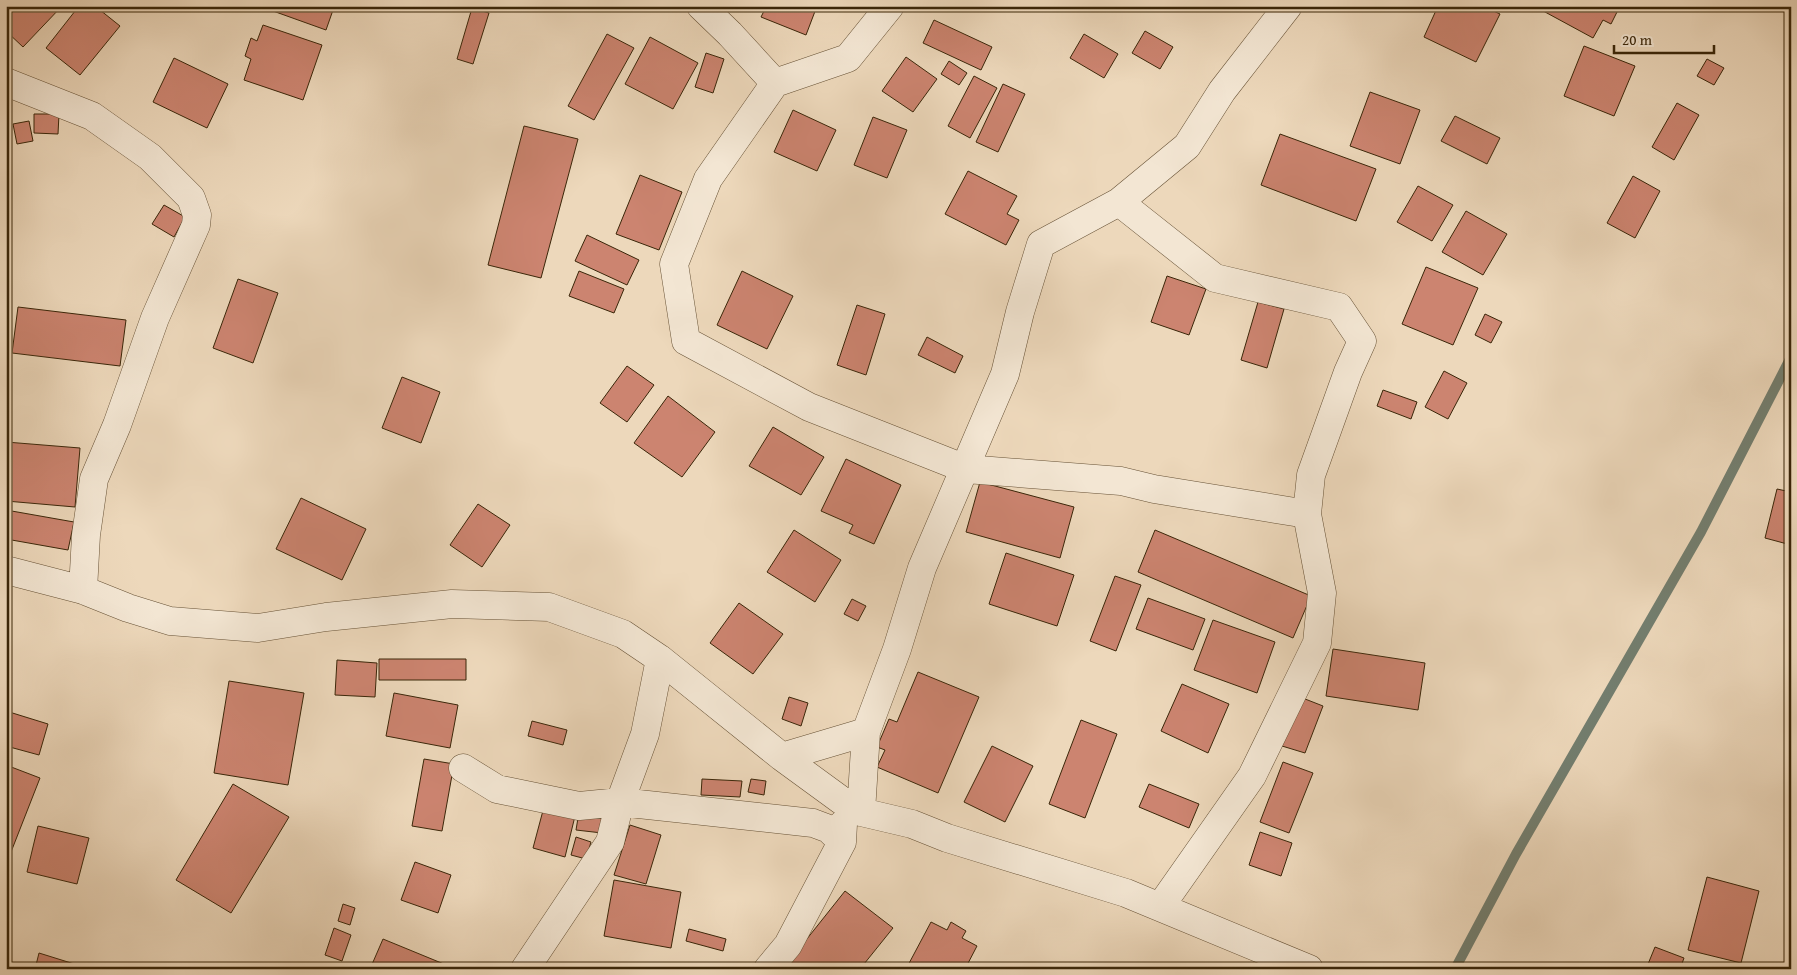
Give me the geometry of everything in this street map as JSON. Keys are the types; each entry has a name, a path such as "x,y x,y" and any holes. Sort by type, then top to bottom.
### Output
{"street":[{"path":"701,6 730,34 775,83"},
{"path":"890,6 848,58 775,83 708,179 674,264 686,341 810,407 966,469 1121,480 1154,489 1307,514"},
{"path":"768,969 788,945 842,842 853,807 866,732 897,649 922,568 966,469 1005,374 1020,312 1041,244 1119,202 1187,146 1228,84 1288,6"},
{"path":"6,82 92,116 136,146 150,157 191,198 198,215 196,225 155,318 117,425 94,479 86,536 83,590"},
{"path":"1119,202 1215,278 1339,307 1353,325 1362,342 1348,372 1311,475 1307,514 1322,593 1317,643 1252,776 1160,907"},
{"path":"6,570 83,590 170,622 258,628 326,618 452,604 549,607 623,634 660,659 782,757 853,807 912,824 947,838 1126,893 1309,969"},
{"path":"525,969 610,842 620,802 645,734 660,659"},
{"path":"782,757 866,732"},
{"path":"463,768 497,789 579,806 620,802 813,823 829,830 842,842"}],"building":[{"path":"6,6 62,6 23,47 6,31"},
{"path":"79,6 95,6 120,26 80,75 46,48"},
{"path":"274,6 322,6 333,10 326,30 273,11"},
{"path":"763,6 817,6 806,35 761,17 766,7"},
{"path":"1438,6 1483,6 1500,14 1476,62 1424,37"},
{"path":"1534,6 1620,6 1611,24 1603,20 1593,38"},
{"path":"472,8 489,13 473,64 457,59"},
{"path":"934,20 992,47 981,70 923,43"},
{"path":"263,25 322,45 303,100 244,80 251,59 245,56 251,38 257,41"},
{"path":"1145,31 1173,47 1160,69 1132,53"},
{"path":"607,34 634,48 594,120 568,106"},
{"path":"1084,34 1118,54 1104,78 1070,58"},
{"path":"650,37 698,63 673,109 625,84"},
{"path":"1584,46 1635,66 1614,116 1564,96"},
{"path":"706,53 724,59 713,93 695,87"},
{"path":"906,57 937,79 913,112 882,91"},
{"path":"174,58 228,84 207,128 153,102"},
{"path":"1707,59 1724,68 1714,85 1697,76"},
{"path":"949,61 967,73 959,85 941,74"},
{"path":"974,76 997,88 970,138 948,126"},
{"path":"1003,84 1025,94 998,152 976,142"},
{"path":"1370,92 1420,110 1400,164 1350,146"},
{"path":"1677,103 1699,115 1674,160 1652,147"},
{"path":"793,110 836,130 817,171 774,152"},
{"path":"34,114 59,114 58,134 34,133"},
{"path":"1455,116 1500,138 1487,164 1441,141"},
{"path":"873,117 907,130 887,178 854,165"},
{"path":"29,121 33,141 17,144 13,124"},
{"path":"524,126 578,139 541,278 488,265"},
{"path":"1280,134 1376,169 1356,221 1261,185"},
{"path":"968,171 1017,196 1007,214 1019,220 1006,245 945,214"},
{"path":"640,175 682,192 659,250 616,234"},
{"path":"1633,176 1660,191 1635,238 1607,223"},
{"path":"1418,186 1453,205 1432,241 1397,222"},
{"path":"164,205 185,217 174,237 152,224"},
{"path":"1466,211 1507,234 1483,275 1442,252"},
{"path":"587,235 639,260 627,285 575,261"},
{"path":"1426,267 1478,288 1453,345 1402,324"},
{"path":"579,271 624,289 614,313 569,296"},
{"path":"742,271 793,296 767,349 717,325"},
{"path":"1167,276 1206,289 1189,335 1151,322"},
{"path":"238,279 278,293 253,363 213,348"},
{"path":"1258,302 1284,309 1267,368 1241,360"},
{"path":"857,305 885,314 866,375 837,365"},
{"path":"18,307 126,320 120,366 12,353"},
{"path":"1485,314 1502,322 1491,343 1475,335"},
{"path":"927,337 963,356 955,373 918,355"},
{"path":"627,366 654,385 627,422 600,403"},
{"path":"1444,371 1467,383 1448,419 1425,407"},
{"path":"402,377 440,392 421,443 382,428"},
{"path":"1383,390 1417,402 1411,419 1377,406"},
{"path":"668,396 715,432 682,477 634,443"},
{"path":"773,427 824,457 801,495 749,466"},
{"path":"6,442 80,448 75,507 6,501"},
{"path":"846,459 901,485 874,544 849,533 853,525 821,511"},
{"path":"980,482 1074,507 1060,558 966,532"},
{"path":"1777,489 1791,492 1791,545 1765,538"},
{"path":"301,498 366,529 342,580 276,549"},
{"path":"478,504 510,525 482,567 450,545"},
{"path":"6,510 74,522 68,550 6,539"},
{"path":"794,530 841,560 815,602 767,572"},
{"path":"1155,530 1311,596 1293,638 1138,572"},
{"path":"1006,553 1074,575 1057,626 989,604"},
{"path":"1115,576 1141,585 1116,651 1090,641"},
{"path":"1148,598 1205,619 1193,650 1136,629"},
{"path":"852,599 866,606 858,621 844,614"},
{"path":"739,603 783,634 753,674 710,643"},
{"path":"1213,620 1275,642 1257,693 1194,670"},
{"path":"1333,649 1425,663 1418,710 1326,696"},
{"path":"379,659 466,659 466,680 379,680"},
{"path":"337,660 377,663 375,697 335,695"},
{"path":"918,672 979,697 938,793 877,767 885,750 877,747 889,719 897,722"},
{"path":"229,681 304,693 288,785 214,773"},
{"path":"1182,684 1229,704 1208,753 1161,731"},
{"path":"394,693 458,705 450,748 386,736"},
{"path":"789,697 808,703 801,726 782,719"},
{"path":"1300,697 1323,706 1305,753 1282,746"},
{"path":"6,711 48,724 39,755 6,746"},
{"path":"1081,720 1117,734 1085,818 1049,804"},
{"path":"532,721 567,730 563,745 528,736"},
{"path":"992,746 1033,766 1005,822 964,802"},
{"path":"424,759 454,764 442,831 412,826"},
{"path":"1283,762 1313,773 1289,833 1260,822"},
{"path":"6,765 40,778 11,852 6,850"},
{"path":"702,779 742,781 740,797 701,795"},
{"path":"751,779 766,781 764,795 748,792"},
{"path":"233,784 289,817 231,913 176,880"},
{"path":"1149,784 1199,804 1189,828 1139,807"},
{"path":"545,803 576,812 565,857 533,848"},
{"path":"579,812 605,815 602,833 576,830"},
{"path":"630,825 661,835 646,884 614,875"},
{"path":"38,826 89,838 77,884 27,872"},
{"path":"1260,832 1292,843 1281,876 1249,865"},
{"path":"576,837 591,842 586,859 571,855"},
{"path":"415,862 451,875 438,913 401,900"},
{"path":"1707,877 1759,891 1741,963 1688,950"},
{"path":"614,880 681,892 671,948 604,936"},
{"path":"845,891 893,928 860,969 783,969"},
{"path":"343,904 355,908 350,925 338,921"},
{"path":"931,922 947,930 951,922 966,931 962,938 977,946 965,969 906,969"},
{"path":"334,928 351,935 342,961 325,955"},
{"path":"689,929 726,939 723,951 686,941"},
{"path":"383,939 456,969 370,969"},
{"path":"1655,947 1684,958 1680,969 1646,969"},
{"path":"39,953 84,967 83,969 35,969"}],"waterway":[{"path":"1455,969 1516,854 1701,532 1791,357"}]}
